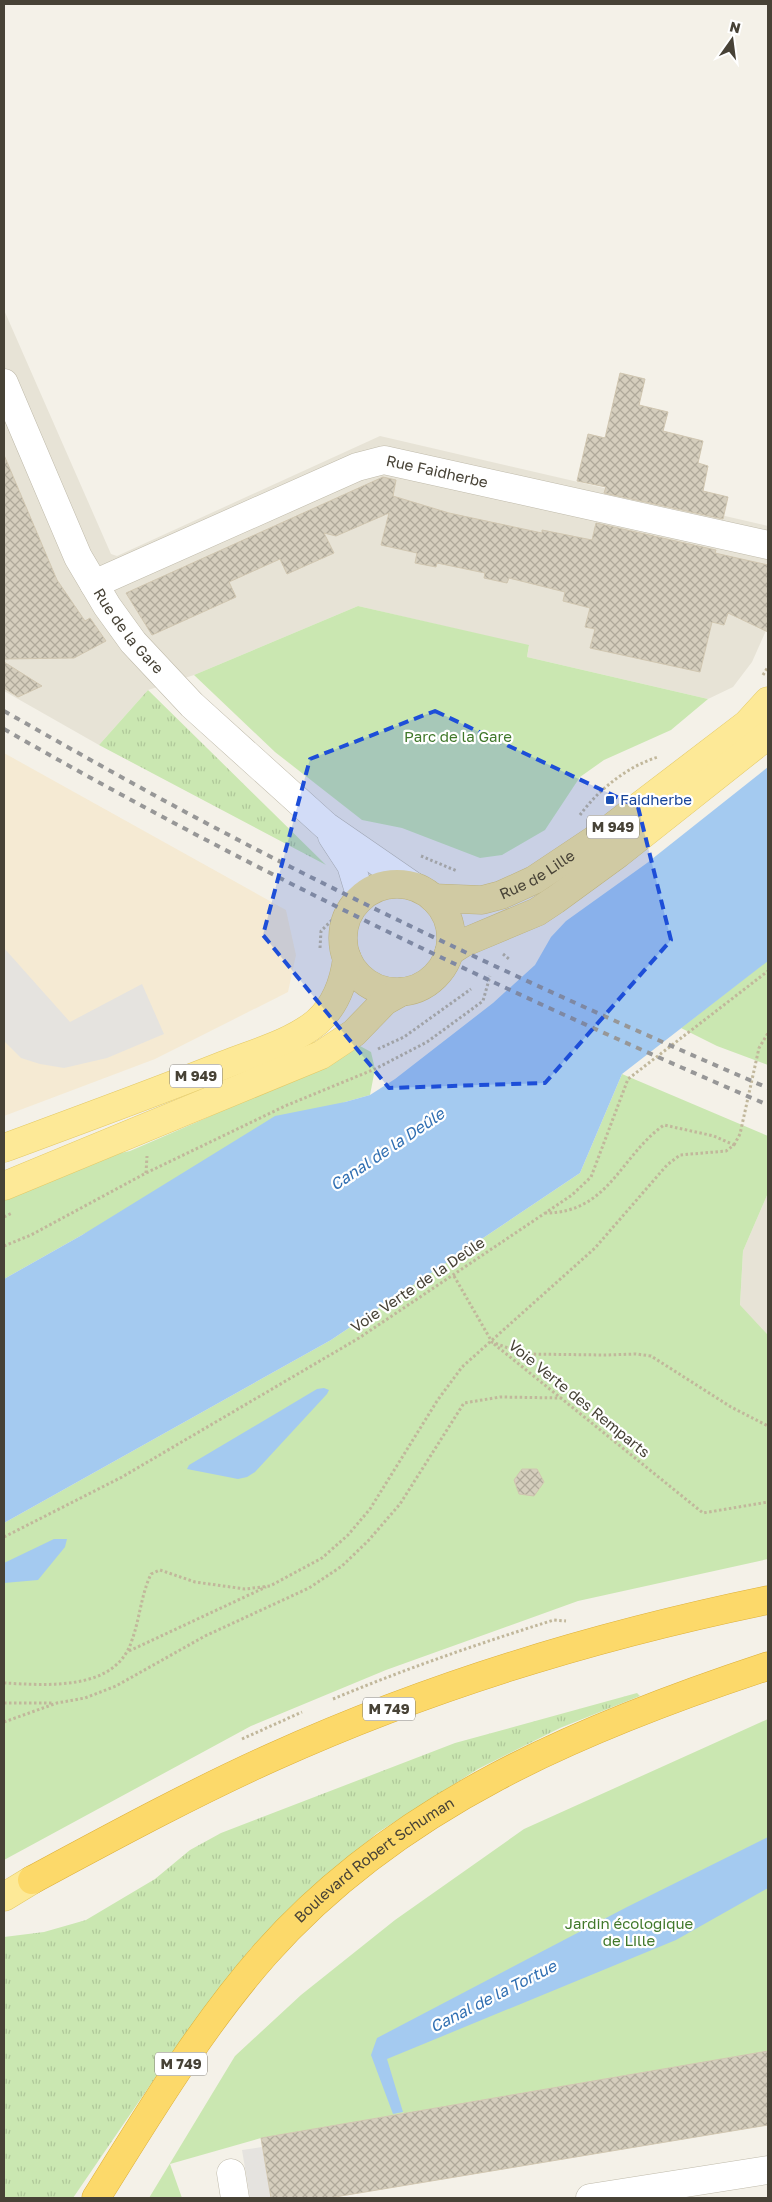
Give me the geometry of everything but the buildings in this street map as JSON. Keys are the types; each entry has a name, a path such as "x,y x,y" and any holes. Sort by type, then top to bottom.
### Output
{"highway":[{"name":"M 749","path":"32,1880 162,1811 247,1769 389,1709 492,1671 557,1651 768,1600"},
{"name":"Boulevard Robert Schuman","path":"96,2198 184,2060 236,1988 303,1915 378,1851 443,1806 502,1773 561,1744 673,1699 768,1666"}],"main road":[{"name":"Rue de Lille","path":"423,892 482,900 501,895 534,880 603,834 747,724 768,701"},
{"name":"Rue de Lille","path":"449,952 463,943 529,916 555,900 618,854 768,735"},
{"path":"389,885 423,892 442,909 449,922 451,937 449,952 443,967 432,980 417,988 401,992 387,991 373,986 357,974 347,958 343,942 345,923 361,898 374,889 389,885"},
{"name":"M 949","path":"4,1148 154,1092 276,1044 305,1030 326,1013 334,1001 344,976 347,958"},
{"name":"M 949","path":"46,1169 321,1055 354,1033 385,1001 401,992"},
{"path":"4,1186 46,1169"},
{"path":"4,1896 32,1880"}],"street":[{"name":"Rue de la Gare","path":"4,383 66,531 94,584 133,642 168,681 326,826 423,892"},
{"name":"Rue Faidherbe","path":"94,584 357,467 384,460 768,545"},
{"name":"Rue de la Gare","path":"326,826 351,865 361,898"},
{"path":"4,1190 46,1169"},
{"path":"590,2198 768,2170"}],"path":[{"path":"321,947 320,932 332,920"},
{"name":"Voie Verte de la Deûle","path":"4,1537 139,1467 359,1338 572,1195 591,1177 628,1079 768,971"},
{"path":"4,1246 31,1235 146,1173 285,1106 375,1069 427,1042 483,1001 490,976"},
{"path":"392,1042 404,1037 471,989"},
{"path":"545,1213 563,1213 594,1199 619,1174 656,1131 664,1125 714,1136 734,1145 740,1134 759,1048 768,1033"},
{"name":"Voie Verte des Remparts","path":"734,1145 726,1151 680,1155 667,1166 595,1248 492,1342 702,1513 768,1502"},
{"path":"146,1173 147,1153"},
{"path":"454,1276 492,1342 524,1354 636,1354 651,1356 731,1406 768,1426"},
{"path":"4,1684 48,1685 81,1681 108,1672 128,1651 270,1586 322,1558 348,1535 370,1509 442,1394 462,1367 492,1342"},
{"path":"4,1722 57,1703 85,1698 116,1686 205,1636 309,1588 342,1566 368,1541 400,1504 464,1403 500,1397 561,1398"},
{"path":"128,1651 151,1574 160,1570 195,1582 223,1588 246,1589 270,1586"},
{"path":"4,1703 57,1703"}],"highlighted area":[{"path":"435,711 638,807 671,940 545,1083 389,1088 263,935 310,759"}],"shaded area":[{"path":"4,310 111,554 117,556 380,436 768,526 768,626 752,662 733,687 708,699 527,657 529,646 358,606 194,675 148,690 99,745 4,691"},
{"path":"4,753 286,910 296,955 288,992 155,1059 4,1116"},
{"path":"4,948 70,1022 142,984 164,1034 107,1058 64,1068 40,1064 21,1058 4,1041"},
{"path":"768,1193 768,1335 740,1306 743,1251"},
{"path":"262,2147 271,2198 250,2198 242,2150"}],"green space":[{"name":"Parc de la Gare","path":"358,606 529,645 527,657 708,699 671,730 604,760 580,777 545,830 502,855 480,858 402,828 362,820 275,752 194,675"},
{"path":"148,690 326,865 99,745"},
{"path":"768,960 768,1065 717,1046 681,1028"},
{"path":"360,1046 371,1052 375,1069 370,1095 345,1102 82,1235 4,1279 4,1190 46,1169 130,1151 204,1119"},
{"path":"622,1074 768,1136 768,1193 743,1251 740,1305 768,1335 768,1559 578,1601 386,1670 251,1726 4,1860 4,1523 331,1340 580,1173"},
{"path":"637,1693 640,1696 560,1728 478,1769 377,1833 322,1881 251,1948 183,2037 73,2198 4,2198 4,1937 44,1932 86,1920 155,1879 190,1850 221,1833 455,1743"},
{"name":"Jardin écologique de Lille","path":"768,1719 768,2051 261,2138 170,2164 182,2198 149,2198 235,2056 301,1995 395,1920 524,1829"}],"water":[{"name":"Canal de la Deûle","path":"768,767 768,961 622,1074 580,1173 331,1340 4,1523 4,1279 82,1235 275,1116 370,1095 395,1079 493,1003 535,965 551,937 566,921 647,863"},
{"path":"324,1388 329,1390 327,1394 255,1472 247,1477 238,1479 187,1469 189,1465 317,1389"},
{"path":"54,1539 67,1539 65,1547 38,1580 4,1583 4,1563"},
{"name":"Canal de la Tortue","path":"768,1837 768,1888 676,1940 387,2059 403,2112 393,2114 371,2055 377,2038 627,1907"}],"railway":[{"path":"4,711 181,809 344,894 555,994 768,1088"},
{"path":"4,729 191,832 285,881 573,1019 768,1105"}],"place":[{"name":"Faidherbe","path":"610,800"}]}
